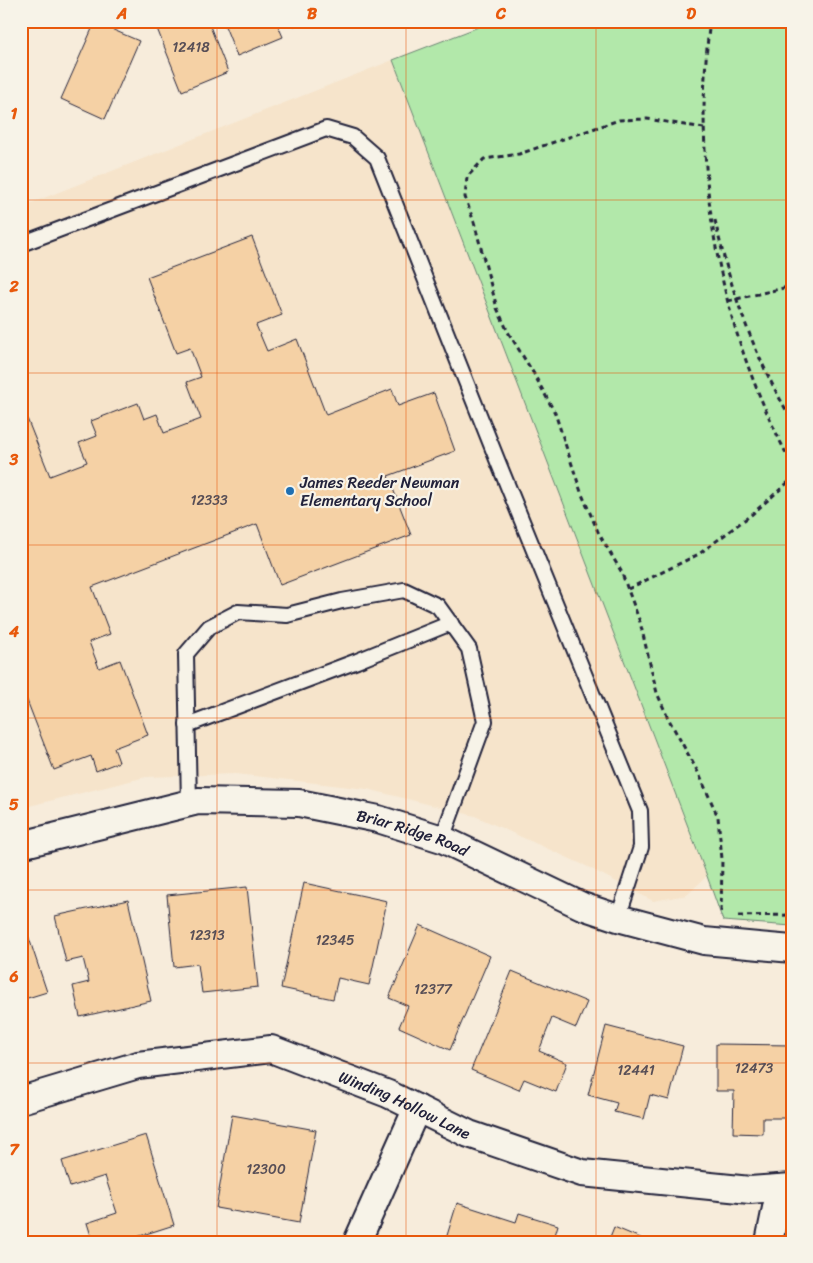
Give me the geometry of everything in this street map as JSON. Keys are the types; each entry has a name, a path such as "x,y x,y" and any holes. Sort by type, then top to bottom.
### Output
{"street":[{"name":"Briar Ridge Road","path":"21,845 198,801 300,803 378,819 442,839 582,906 618,918 704,941 792,949"},
{"name":"Winding Hollow Lane","path":"21,1100 138,1065 271,1050 388,1094 469,1134 582,1174 750,1190 786,1187"},
{"path":"357,1242 417,1108"},
{"path":"769,1242 786,1187"}],"lane":[{"path":"21,244 326,129 353,136 377,158 640,811 641,847 618,918"},
{"path":"188,804 186,654 209,627 238,612 287,615 342,601 404,590 438,606 470,649 485,721 442,839"},
{"path":"187,725 357,662 451,623"}],"path":[{"path":"710,21 704,128 710,198 717,248 728,301 740,343 772,426 792,465"},
{"path":"704,128 647,119 619,120 519,154 484,159 466,177 465,197 474,222 497,308 508,332 555,413 581,492 599,534 621,571 628,589 640,622 657,693 668,718 699,774 718,817 722,859 721,916"},
{"path":"710,198 721,247 736,299 769,378 792,420"},
{"path":"728,301 792,286"},
{"path":"628,589 699,554 751,515 792,478"},
{"path":"711,914 721,916 792,915"}],"shaded area":[{"name":"James Reeder Newman Elementary School","path":"393,60 707,876 687,895 653,901 586,866 475,816 367,789 236,774 146,777 21,808 21,207"}],"green space":[{"path":"494,21 792,21 792,926 723,921 393,60"}],"building":[{"path":"154,21 208,21 228,72 182,91"},
{"path":"223,21 276,21 283,37 237,56"},
{"path":"292,21 305,21 294,26"},
{"path":"95,22 139,41 105,119 61,99"},
{"path":"252,237 282,315 256,325 267,351 297,339 326,415 392,389 398,406 434,393 455,451 388,476 411,535 280,585 257,524 92,587 110,634 89,642 99,668 120,660 148,735 114,748 119,762 96,771 91,756 54,770 21,685 21,418 26,416 50,476 87,462 79,443 97,436 91,421 138,403 144,419 157,414 164,433 201,419 187,382 201,377 190,348 176,353 147,277"},
{"path":"304,883 387,901 369,985 338,978 333,999 281,988"},
{"path":"247,887 258,987 202,993 198,964 174,967 167,895"},
{"path":"128,900 151,1001 80,1017 73,986 89,982 83,958 66,962 55,916"},
{"path":"23,920 47,992 21,1000 21,921"},
{"path":"420,925 490,956 450,1050 399,1027 408,1006 389,998"},
{"path":"512,971 587,1002 576,1028 552,1018 539,1051 567,1063 556,1092 524,1079 519,1090 471,1070"},
{"path":"606,1026 683,1046 669,1100 650,1095 644,1119 614,1112 617,1103 588,1095"},
{"path":"716,1044 792,1045 792,1118 763,1118 763,1134 733,1133 734,1091 716,1091"},
{"path":"232,1115 316,1130 299,1223 216,1208"},
{"path":"146,1135 174,1225 121,1242 93,1242 87,1223 117,1213 105,1176 70,1187 62,1161"},
{"path":"457,1203 516,1222 519,1213 558,1225 553,1242 445,1242"},
{"path":"614,1227 650,1242 608,1242"}],"place":[{"name":"James Reeder Newman Elementary School","path":"290,491"}]}
